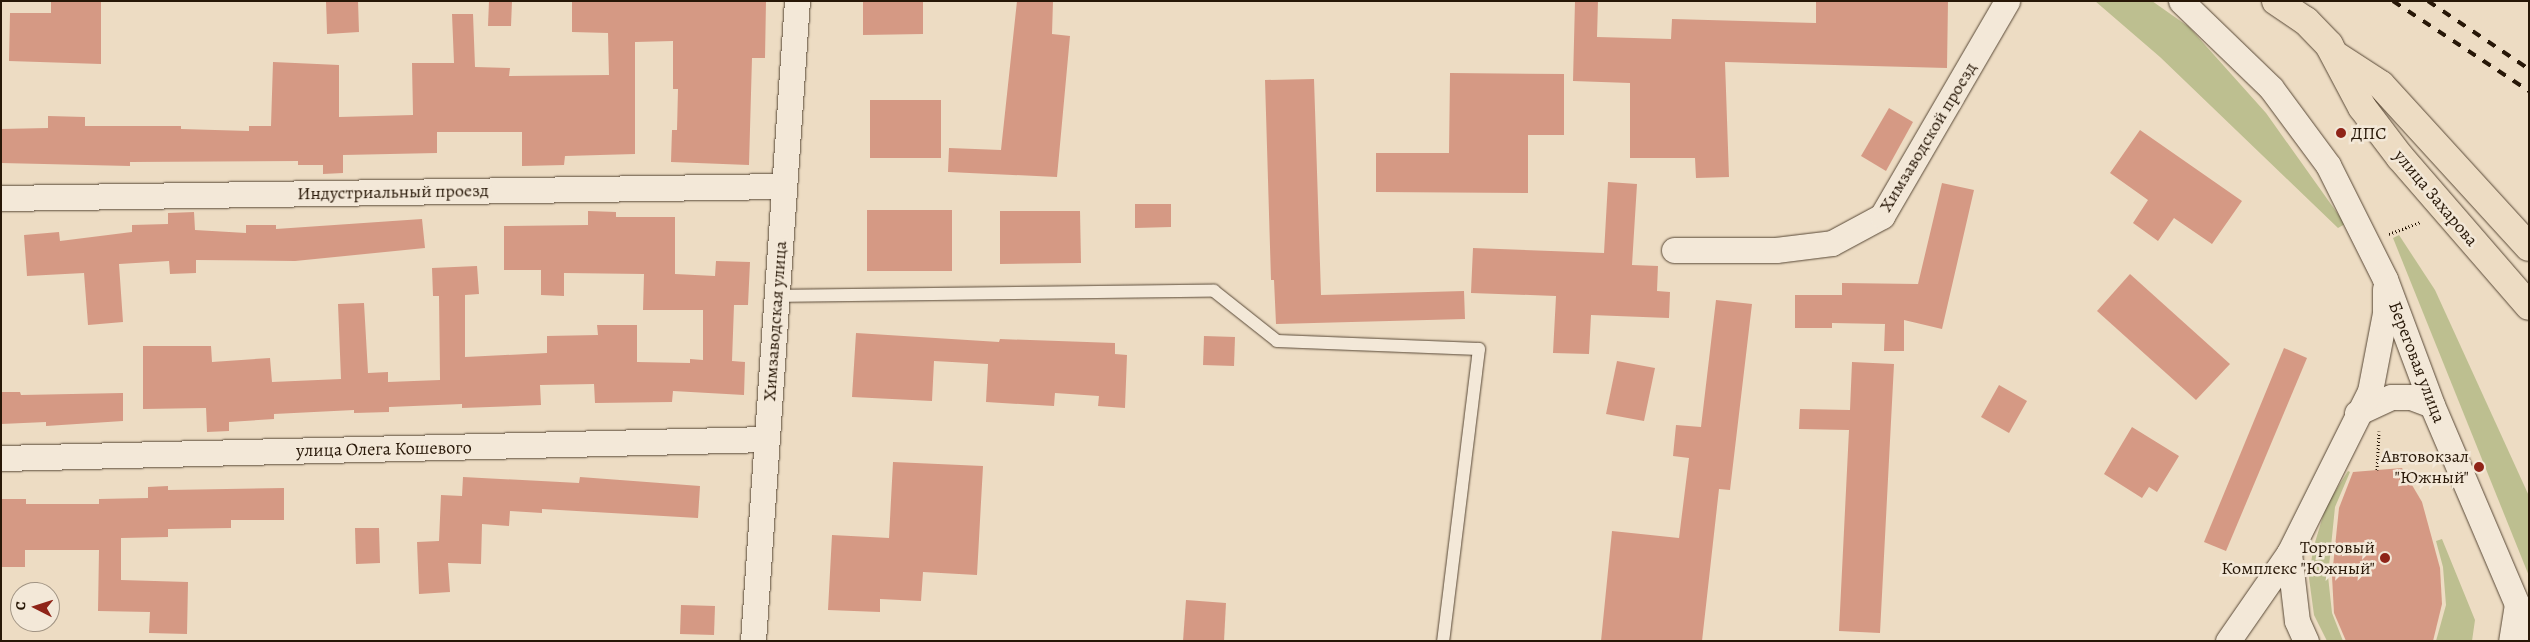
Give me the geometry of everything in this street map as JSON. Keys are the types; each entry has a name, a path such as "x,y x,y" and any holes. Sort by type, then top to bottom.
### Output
{"main road":[{"name":"улица Захарова","path":"2276,1 2306,21 2338,57 2362,107 2384,136 2529,306"},
{"name":"улица Захарова","path":"2338,57 2381,84 2529,247"}],"street":[{"name":"Химзаводская улица","path":"753,641 797,1"},
{"name":"Химзаводской проезд","path":"1674,250 1776,250 1832,243 1882,216 2007,1"},
{"name":"Береговая улица","path":"2181,1 2271,88 2328,165 2385,279 2432,405 2517,604"},
{"name":"Индустриальный проезд","path":"1,198 784,186"},
{"name":"Береговая улица","path":"2228,641 2289,553 2357,413 2370,392 2385,312 2385,279"},
{"path":"2357,413 2391,397 2411,397 2432,405"},
{"name":"улица Олега Кошевого","path":"1,458 767,439"},
{"path":"2289,553 2297,621 2306,641"},
{"path":"2511,641 2517,604"}],"lane":[{"path":"776,296 1214,292 1277,341 1479,349 1443,641"},
{"path":"2517,604 2529,637"}],"path":[{"path":"2386,235 2401,228"},
{"path":"2377,470 2380,426"}],"green space":[{"path":"2095,1 2152,1 2189,27 2266,113 2345,224 2338,228 2160,57"},
{"path":"2399,235 2435,290 2529,496 2529,576 2393,238"},
{"path":"2348,471 2350,472 2335,507 2328,576 2332,613 2343,641 2327,641 2314,615 2309,578 2313,549 2326,506"},
{"path":"2442,539 2475,620 2472,641 2436,641 2446,605 2443,567 2436,541"}],"building":[{"path":"51,1 101,1 101,64 9,61 10,13 51,13"},
{"path":"326,1 358,1 359,32 327,34"},
{"path":"489,1 512,1 511,26 488,26"},
{"path":"572,1 766,1 765,58 752,58 749,165 671,162 672,130 677,130 678,89 673,89 673,41 635,42 635,154 565,156 564,165 522,166 522,132 437,132 437,153 343,155 343,173 323,174 323,165 298,165 298,161 130,162 130,166 1,163 1,129 48,128 48,116 85,117 85,126 181,126 181,129 249,131 249,126 271,126 273,62 339,65 339,117 413,115 412,63 454,63 452,14 473,14 475,67 510,68 509,76 609,75 608,33 572,32"},
{"path":"863,1 923,1 923,34 863,35"},
{"path":"1017,1 1053,1 1052,34 1070,36 1057,177 948,172 949,148 1001,150"},
{"path":"1575,1 1598,1 1597,37 1671,39 1672,19 1816,23 1816,1 1948,1 1947,68 1725,62 1729,177 1696,178 1695,158 1630,158 1630,83 1573,81"},
{"path":"1450,73 1564,74 1564,135 1528,135 1528,193 1376,192 1376,153 1449,153"},
{"path":"1314,79 1321,295 1464,291 1465,319 1276,324 1274,280 1271,280 1265,80"},
{"path":"870,100 941,100 941,158 870,158"},
{"path":"1889,108 1913,122 1886,171 1861,156"},
{"path":"2140,130 2242,201 2212,244 2174,218 2158,241 2133,223 2148,200 2110,173"},
{"path":"1608,182 1637,184 1632,265 1658,266 1657,291 1670,292 1669,318 1591,315 1589,354 1553,353 1556,296 1471,293 1473,248 1604,253"},
{"path":"1942,183 1974,190 1942,329 1904,320 1904,351 1884,351 1885,324 1832,323 1832,328 1795,328 1795,295 1842,295 1842,283 1918,284"},
{"path":"1135,204 1171,204 1171,227 1135,228"},
{"path":"867,210 952,210 952,271 867,271"},
{"path":"588,211 616,212 616,217 675,217 675,274 715,276 716,261 750,262 748,305 734,305 732,361 745,362 744,395 673,391 672,402 595,403 594,384 540,385 541,405 462,408 462,404 389,407 389,412 354,413 354,410 274,414 274,419 229,422 229,431 207,432 206,408 143,409 143,346 211,346 212,362 270,358 272,382 341,379 338,304 364,303 368,373 388,372 388,382 440,380 439,296 433,296 432,268 477,266 479,294 465,295 465,357 547,353 547,336 598,335 597,325 637,325 637,362 690,363 690,359 703,360 703,310 643,310 644,274 564,273 564,296 541,295 541,270 504,270 504,226 588,225"},
{"path":"1000,211 1080,211 1081,263 1000,264"},
{"path":"194,212 195,230 246,233 246,225 276,225 276,229 422,219 425,248 295,261 196,260 196,273 170,274 169,261 119,264 123,322 88,325 84,273 27,276 24,235 59,232 60,241 132,232 132,225 168,224 168,213"},
{"path":"2130,274 2230,364 2196,400 2097,311"},
{"path":"1716,300 1752,304 1730,490 1719,489 1702,641 1601,641 1612,531 1679,538 1689,458 1673,456 1676,425 1701,427"},
{"path":"856,333 999,342 1000,339 1115,343 1115,354 1127,355 1125,408 1098,406 1099,396 1055,393 1054,406 986,402 988,364 934,361 932,401 852,397"},
{"path":"1204,336 1235,337 1234,366 1203,365"},
{"path":"2284,348 2307,358 2226,551 2204,542"},
{"path":"1617,361 1655,368 1644,421 1606,414"},
{"path":"1852,362 1894,364 1880,633 1839,631 1849,430 1799,429 1800,409 1850,410"},
{"path":"1999,385 2027,401 2009,433 1981,417"},
{"path":"1,392 20,392 21,395 123,393 123,421 46,426 46,422 1,424"},
{"path":"2132,427 2179,456 2157,492 2149,487 2142,498 2104,474"},
{"path":"893,462 983,466 977,575 923,572 921,601 880,599 880,612 828,610 832,535 889,538"},
{"name":"Торговый Комплекс \"Южный\"","path":"2402,468 2422,502 2440,568 2442,604 2433,641 2346,641 2334,613 2332,576 2339,508 2353,472"},
{"path":"463,477 579,483 580,477 700,486 698,518 542,509 542,513 510,511 509,526 482,524 481,564 448,563 450,592 419,594 417,542 439,541 441,495 462,496"},
{"path":"168,486 168,490 284,488 284,520 231,520 231,528 168,529 168,537 121,538 121,580 188,582 187,634 149,633 150,612 98,611 99,550 25,550 25,567 1,567 1,499 26,499 26,504 99,504 99,499 148,498 148,487"},
{"path":"355,528 379,528 380,563 356,564"},
{"path":"1186,600 1226,603 1224,641 1183,641"},
{"path":"681,605 715,606 714,635 680,634"}],"railway":[{"path":"2393,1 2529,91"},
{"path":"2428,1 2529,69"}],"place":[{"name":"ДПС","path":"2341,133"},
{"name":"Автовокзал \"Южный\"","path":"2479,467"},
{"name":"Торговый Комплекс \"Южный\"","path":"2385,558"}]}
